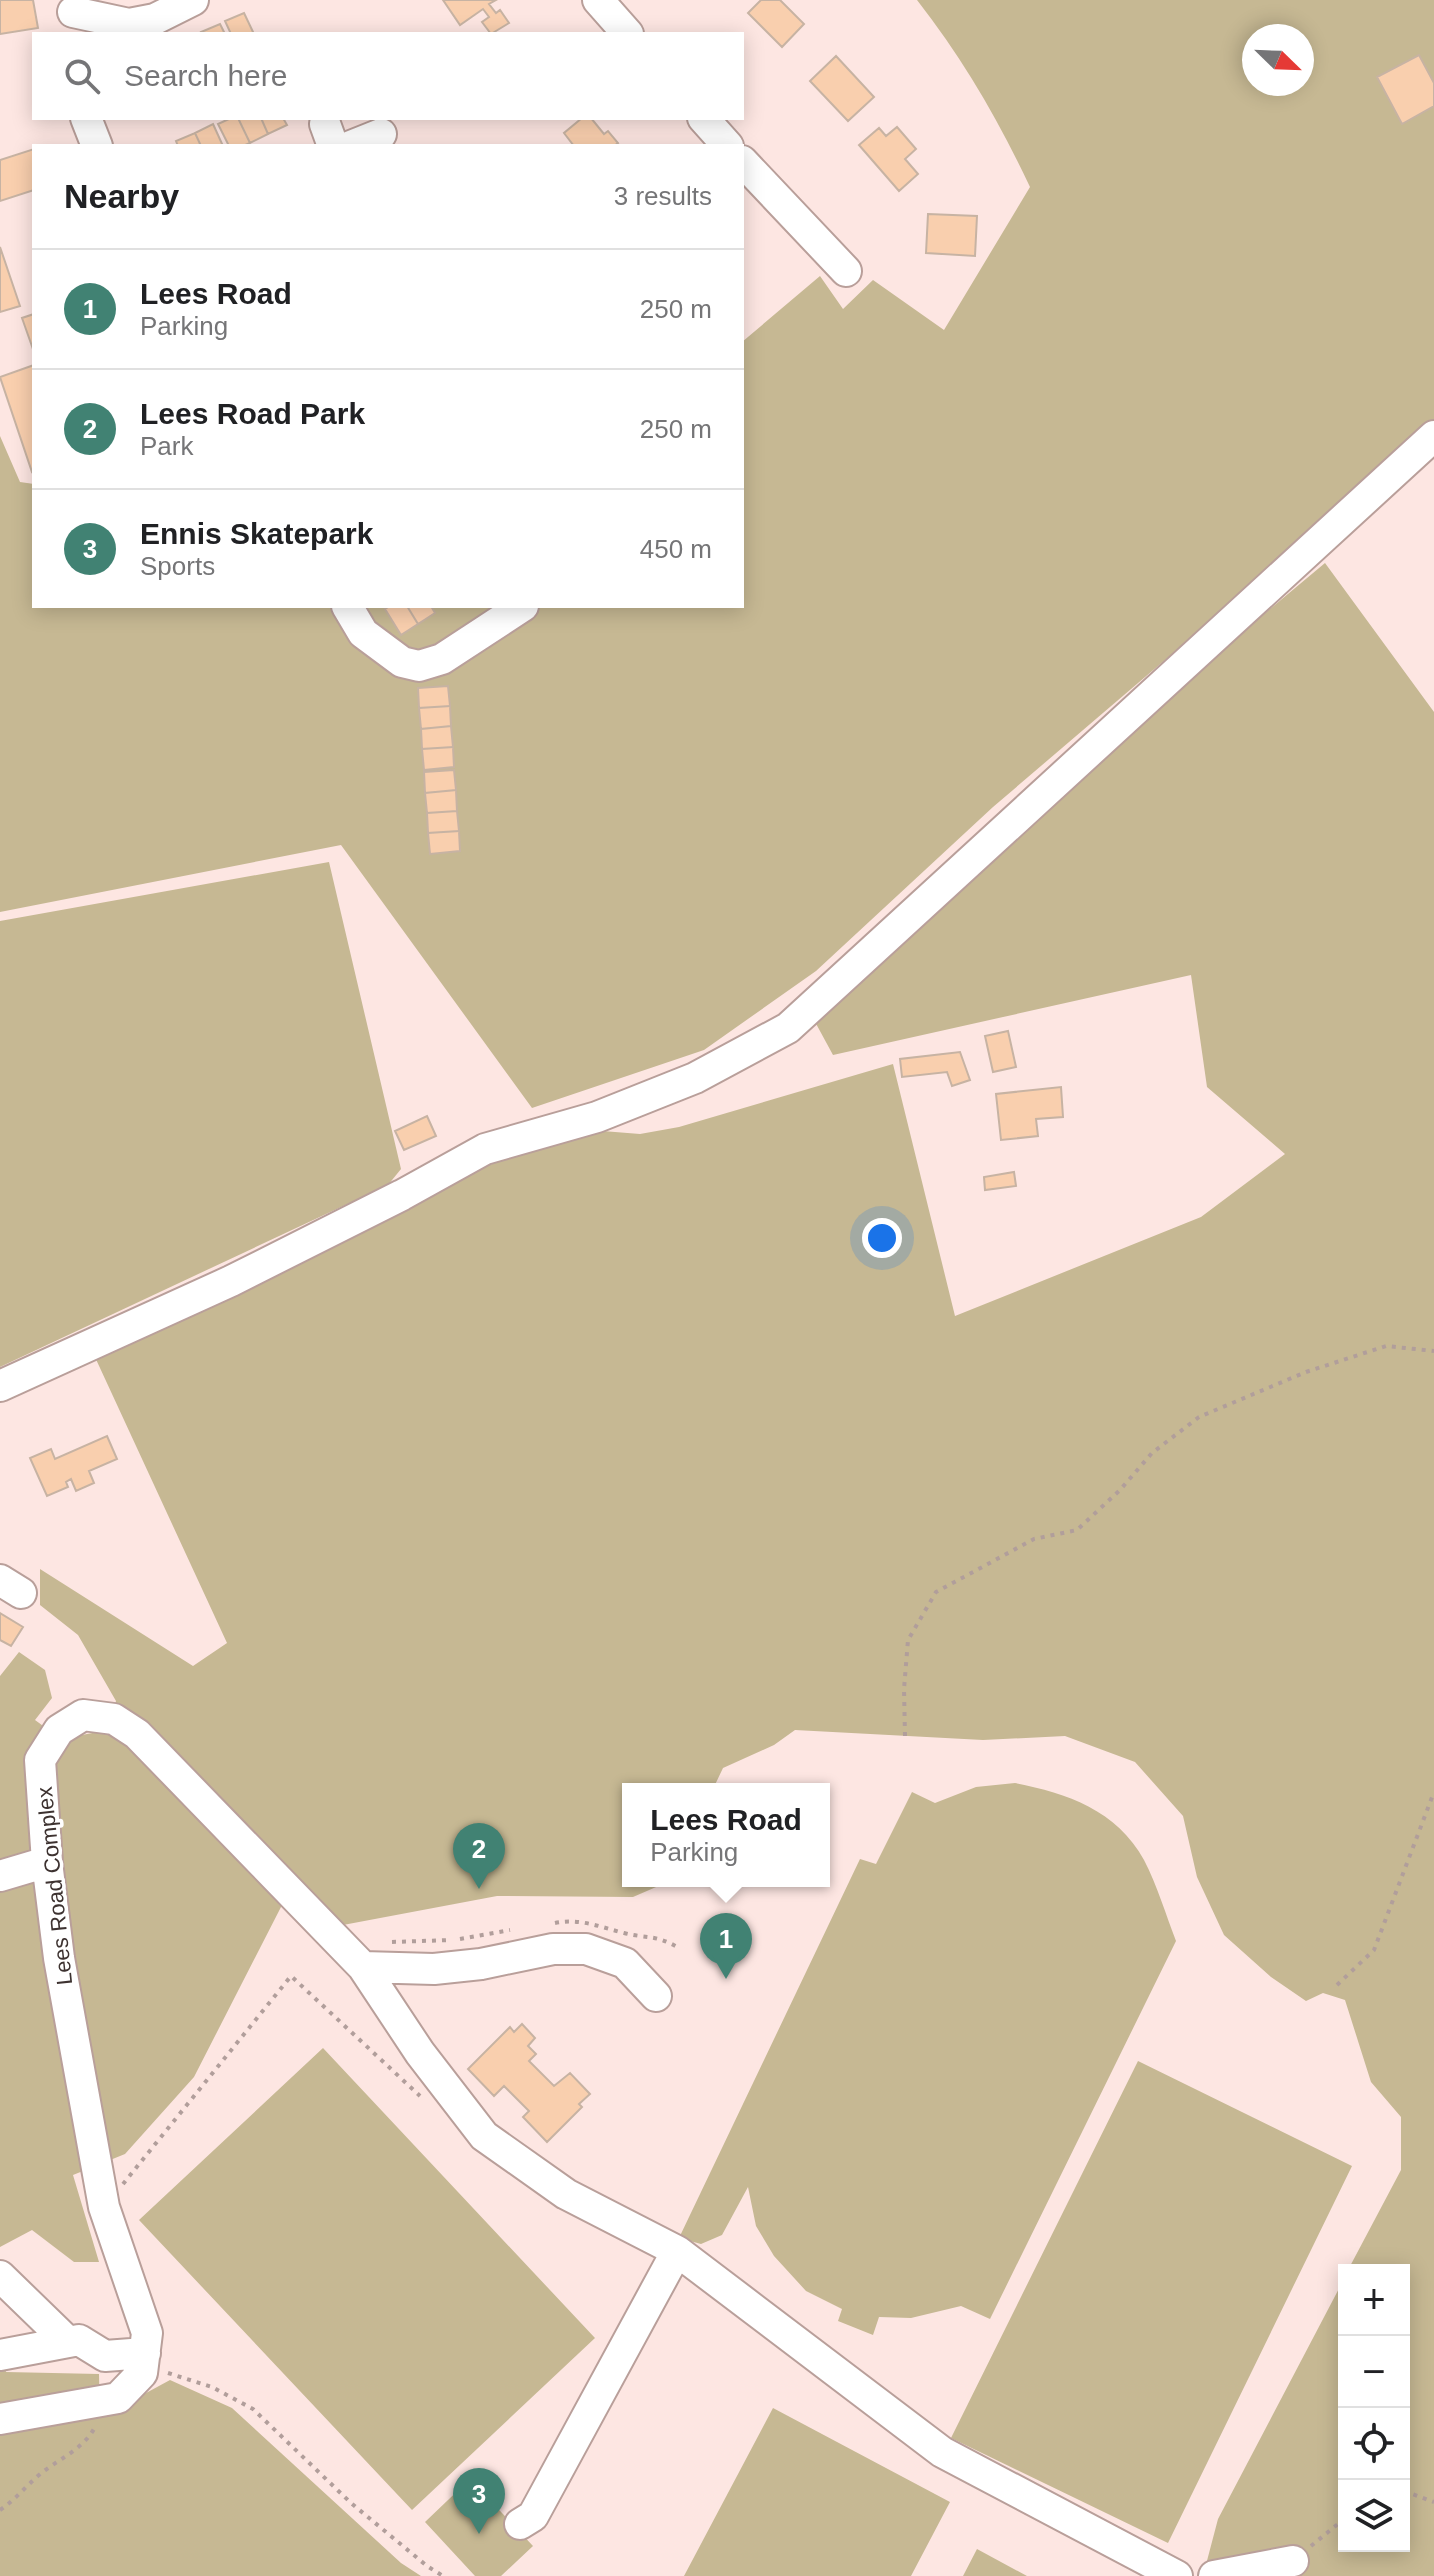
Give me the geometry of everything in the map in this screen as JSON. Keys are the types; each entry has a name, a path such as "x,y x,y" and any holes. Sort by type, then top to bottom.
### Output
{"street":[{"path":"73,15 129,24 155,19 193,0"},
{"path":"598,0 626,32"},
{"path":"87,120 96,144"},
{"path":"705,120 726,144"},
{"path":"356,144 381,134"},
{"path":"744,163 846,271"},
{"path":"0,1386 231,1281 402,1195 485,1149 597,1117 695,1078 788,1028 1434,436"},
{"path":"348,608 363,633 402,662 419,666 442,659 520,608"},
{"name":"Lees Road Complex","path":"144,2363 147,2333 104,2207 59,1958 47,1862 40,1760 59,1730 83,1715 114,1719 137,1734 363,1967 420,2053 484,2136 566,2194 677,2251 942,2452 1177,2576"},
{"path":"0,1876 47,1862"},
{"path":"363,1967 434,1969 481,1964 553,1949 586,1949 625,1963 656,1996"},
{"path":"521,2525 533,2516 677,2251"},
{"path":"0,2276 68,2342"},
{"path":"0,2355 79,2340 105,2356 144,2363 118,2398 0,2419"},
{"path":"1214,2576 1293,2561"}],"path":[{"path":"905,1736 904,1689 908,1640 936,1592 1034,1539 1077,1530 1120,1490 1152,1453 1199,1417 1306,1372 1386,1346 1434,1351"},
{"path":"1337,1985 1374,1950 1434,1792"},
{"path":"104,2207 291,1976 425,2101"},
{"path":"144,2363 212,2387 253,2409 351,2503 443,2576"},
{"path":"0,2510 16,2499 40,2474 92,2435 107,2400"},
{"path":"1410,2493 1434,2502"}],"shaded area":[{"path":"917,0 1434,0 1434,422 1310,536 993,807 816,971 704,1050 532,1108 341,845 0,912 0,436 20,482 32,484 32,608 744,608 744,340 820,276 843,309 873,280 944,330 1030,187 979,90"},
{"path":"1325,563 1434,712 1434,2576 1203,2576 1218,2519 1338,2290 1338,2552 1410,2552 1410,2264 1351,2264 1401,2170 1401,2117 1371,2082 1345,2000 1323,1993 1306,2001 1271,1977 1224,1935 1197,1877 1183,1816 1135,1762 1065,1736 983,1740 795,1730 774,1745 723,1768 716,1783 622,1783 622,1887 656,1887 633,1897 497,1896 343,1925 302,1883 281,1907 194,2077 125,2154 73,2175 99,2262 74,2262 32,2230 0,2247 0,1676 19,1652 45,1670 52,1698 35,1720 61,1739 108,1730 116,1701 78,1635 40,1605 40,1569 193,1666 227,1643 94,1355 466,1173 590,1130 640,1134 679,1127 893,1064 955,1316 1201,1217 1285,1154 1207,1087 1191,975 833,1055 814,1020 1185,680"},
{"path":"329,862 401,1169 388,1185 0,1367 0,921"},
{"path":"1015,1783 1053,1792 1088,1806 1120,1828 1144,1860 1176,1941 990,2319 961,2306 911,2318 879,2317 873,2335 838,2321 842,2309 806,2291 774,2256 756,2226 748,2187 722,2235 701,2244 679,2238 860,1859 876,1864 912,1792 935,1803 976,1787"},
{"path":"323,2048 595,2338 412,2510 139,2220"},
{"path":"1138,2061 1352,2166 1168,2543 951,2438"},
{"path":"0,2347 6,2372 99,2374 100,2418 170,2380 232,2408 401,2563 421,2576 0,2576"},
{"path":"773,2408 950,2502 911,2576 684,2576"},
{"path":"470,2479 533,2546 501,2576 475,2576 425,2522"},
{"path":"977,2549 1027,2576 963,2576"}],"building":[{"path":"0,0 33,0 38,28 0,34"},
{"path":"443,0 496,0 489,4 496,13 500,10 509,23 490,32 482,22 489,17 483,9 460,25"},
{"path":"761,0 780,0 804,24 782,47 748,13"},
{"path":"244,13 253,32 230,32 225,21"},
{"path":"220,24 224,32 201,32"},
{"path":"1419,55 1434,83 1434,106 1402,124 1377,77"},
{"path":"836,56 874,97 848,121 810,81"},
{"path":"239,120 250,143 228,144 218,124"},
{"path":"239,120 262,120 268,134 250,143"},
{"path":"262,120 284,120 287,125 268,134"},
{"path":"580,120 593,120 604,134 608,131 618,143 572,144 564,133"},
{"path":"213,124 222,144 200,144 195,133"},
{"path":"897,127 916,149 905,159 918,174 899,191 859,145 879,128 886,136"},
{"path":"195,133 200,144 177,144 176,141"},
{"path":"32,150 32,191 0,201 0,160"},
{"path":"928,214 977,216 975,256 926,253"},
{"path":"0,247 20,306 0,312"},
{"path":"32,315 32,346 22,318"},
{"path":"32,366 32,472 0,377"},
{"path":"408,608 418,624 401,635 385,609"},
{"path":"408,608 432,608 435,613 418,624"},
{"path":"448,686 450,706 419,708 418,688"},
{"path":"450,706 451,726 421,729 419,708"},
{"path":"451,726 453,747 422,749 421,729"},
{"path":"453,747 454,767 424,770 422,749"},
{"path":"454,770 456,790 425,793 424,772"},
{"path":"456,790 457,811 427,813 425,793"},
{"path":"457,811 459,831 428,833 427,813"},
{"path":"459,831 460,851 430,854 428,833"},
{"path":"1008,1031 1016,1067 993,1072 985,1036"},
{"path":"960,1052 970,1080 952,1086 947,1072 902,1077 900,1059"},
{"path":"1061,1087 1063,1117 1036,1119 1038,1136 1001,1140 996,1094"},
{"path":"427,1116 436,1136 404,1150 395,1131"},
{"path":"1014,1172 1016,1186 985,1190 984,1177"},
{"path":"107,1436 117,1459 89,1471 94,1483 76,1491 71,1479 66,1482 68,1487 47,1496 30,1458 51,1449 55,1459"},
{"path":"0,1613 23,1627 11,1646 0,1640"},
{"path":"522,2024 535,2038 528,2046 536,2054 529,2061 554,2086 570,2073 590,2094 579,2104 582,2107 547,2142 523,2117 529,2111 504,2086 494,2096 468,2069 510,2027 514,2032"}],"place":[{"name":"Lees Road Park","path":"479,1889"},
{"name":"Lees Road","path":"726,1979"},
{"name":"Ennis Skatepark","path":"479,2534"}]}
